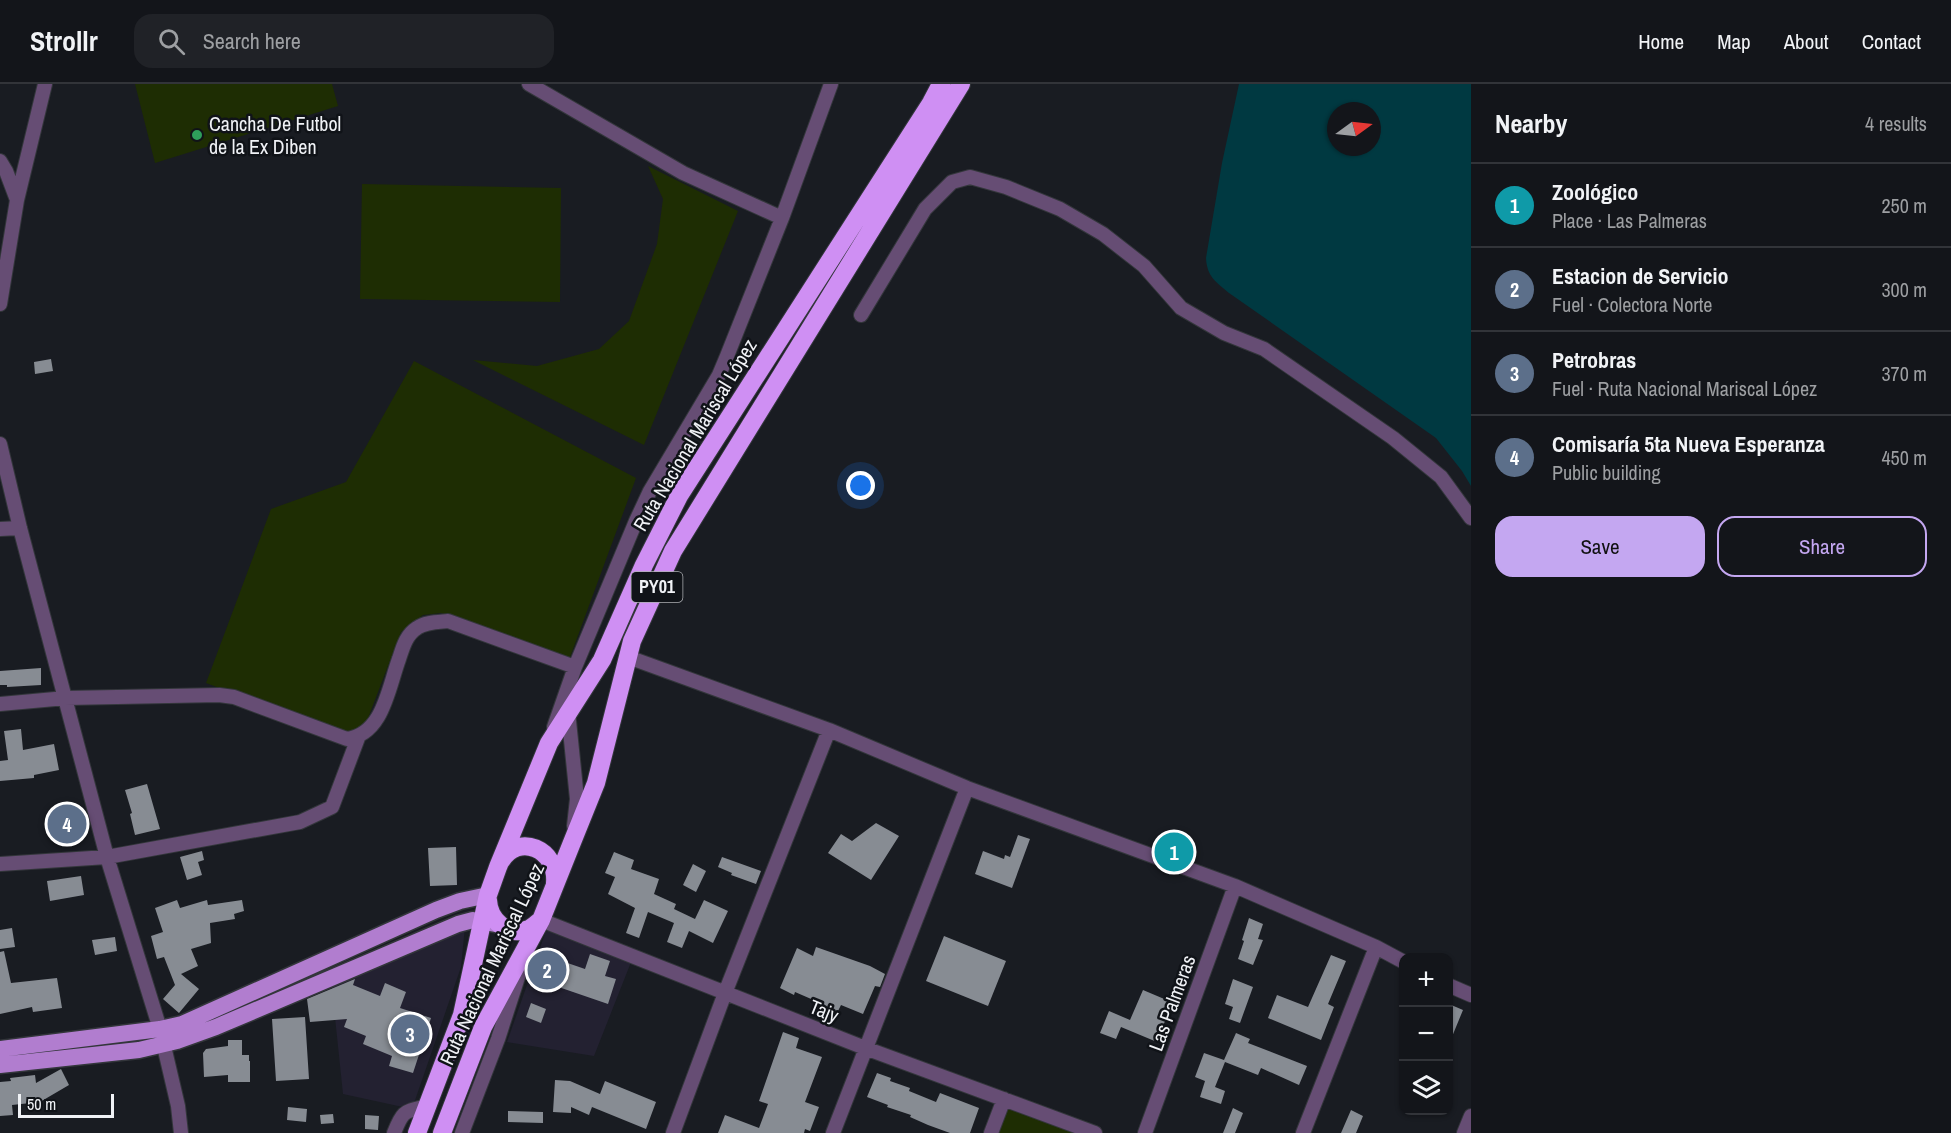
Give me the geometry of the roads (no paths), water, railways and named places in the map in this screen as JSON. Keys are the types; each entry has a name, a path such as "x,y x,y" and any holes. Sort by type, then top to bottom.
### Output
{"highway":[{"name":"Ruta Nacional Mariscal López","path":"488,896 549,743 602,660 644,565 679,496 941,84"},
{"name":"Ruta Nacional Mariscal López","path":"442,1133 483,1027 541,921 596,783 632,641 673,551 961,84"},
{"path":"498,867 504,856 513,850 524,846 535,848 545,853 553,862 556,873 555,885"},
{"path":"488,896 489,909 495,920 491,923 518,931 531,928 541,921"},
{"name":"Ruta Nacional Mariscal López","path":"417,1133 462,1014 491,923"}],"main road":[{"path":"0,1065 139,1050 182,1024 452,904 488,896"},
{"path":"0,1049 161,1036 216,1027 458,924 473,920 491,923"}],"street":[{"path":"0,304 17,200 45,84"},
{"path":"529,84 683,173 782,218"},
{"path":"549,743 575,667 642,508 711,389 727,356 782,218 831,84"},
{"path":"0,161 17,200"},
{"path":"861,315 925,209 952,182 970,177 1006,187 1060,209 1103,234 1144,266 1181,308 1224,333 1264,349 1393,438 1442,477 1471,518"},
{"path":"0,444 107,857 161,1036 178,1106 181,1133"},
{"path":"0,529 20,528"},
{"path":"0,704 66,698 219,695 234,697 347,740 358,738 378,720 405,640 417,627 432,622 448,621 575,667"},
{"path":"628,657 830,730 967,788 1235,886 1376,947 1399,959"},
{"path":"568,685 568,712 577,799 571,845"},
{"path":"673,1133 725,993 830,730"},
{"path":"0,864 107,857 300,822 332,807 358,738"},
{"path":"833,1133 967,788"},
{"name":"Las Palmeras","path":"1145,1133 1235,886"},
{"name":"Tajy","path":"541,921 865,1048 1095,1133"},
{"path":"462,1133 498,1039 528,946"},
{"path":"1303,1133 1376,947"},
{"path":"1453,987 1471,995"},
{"path":"991,1133 1004,1099"},
{"path":"394,1133 401,1115 407,1111 427,1106"},
{"path":"1464,1133 1471,1116"}],"water":[{"path":"1239,84 1471,84 1471,486 1436,438 1220,286 1208,270 1206,258 1222,163"}],"place":[{"name":"Cancha De Futbol de la Ex Diben","path":"197,135"},
{"name":"Comisaría 5ta Nueva Esperanza","path":"67,824"},
{"name":"Zoológico","path":"1174,852"},
{"name":"Estacion de Servicio","path":"547,970"},
{"name":"Petrobras","path":"410,1034"}]}
